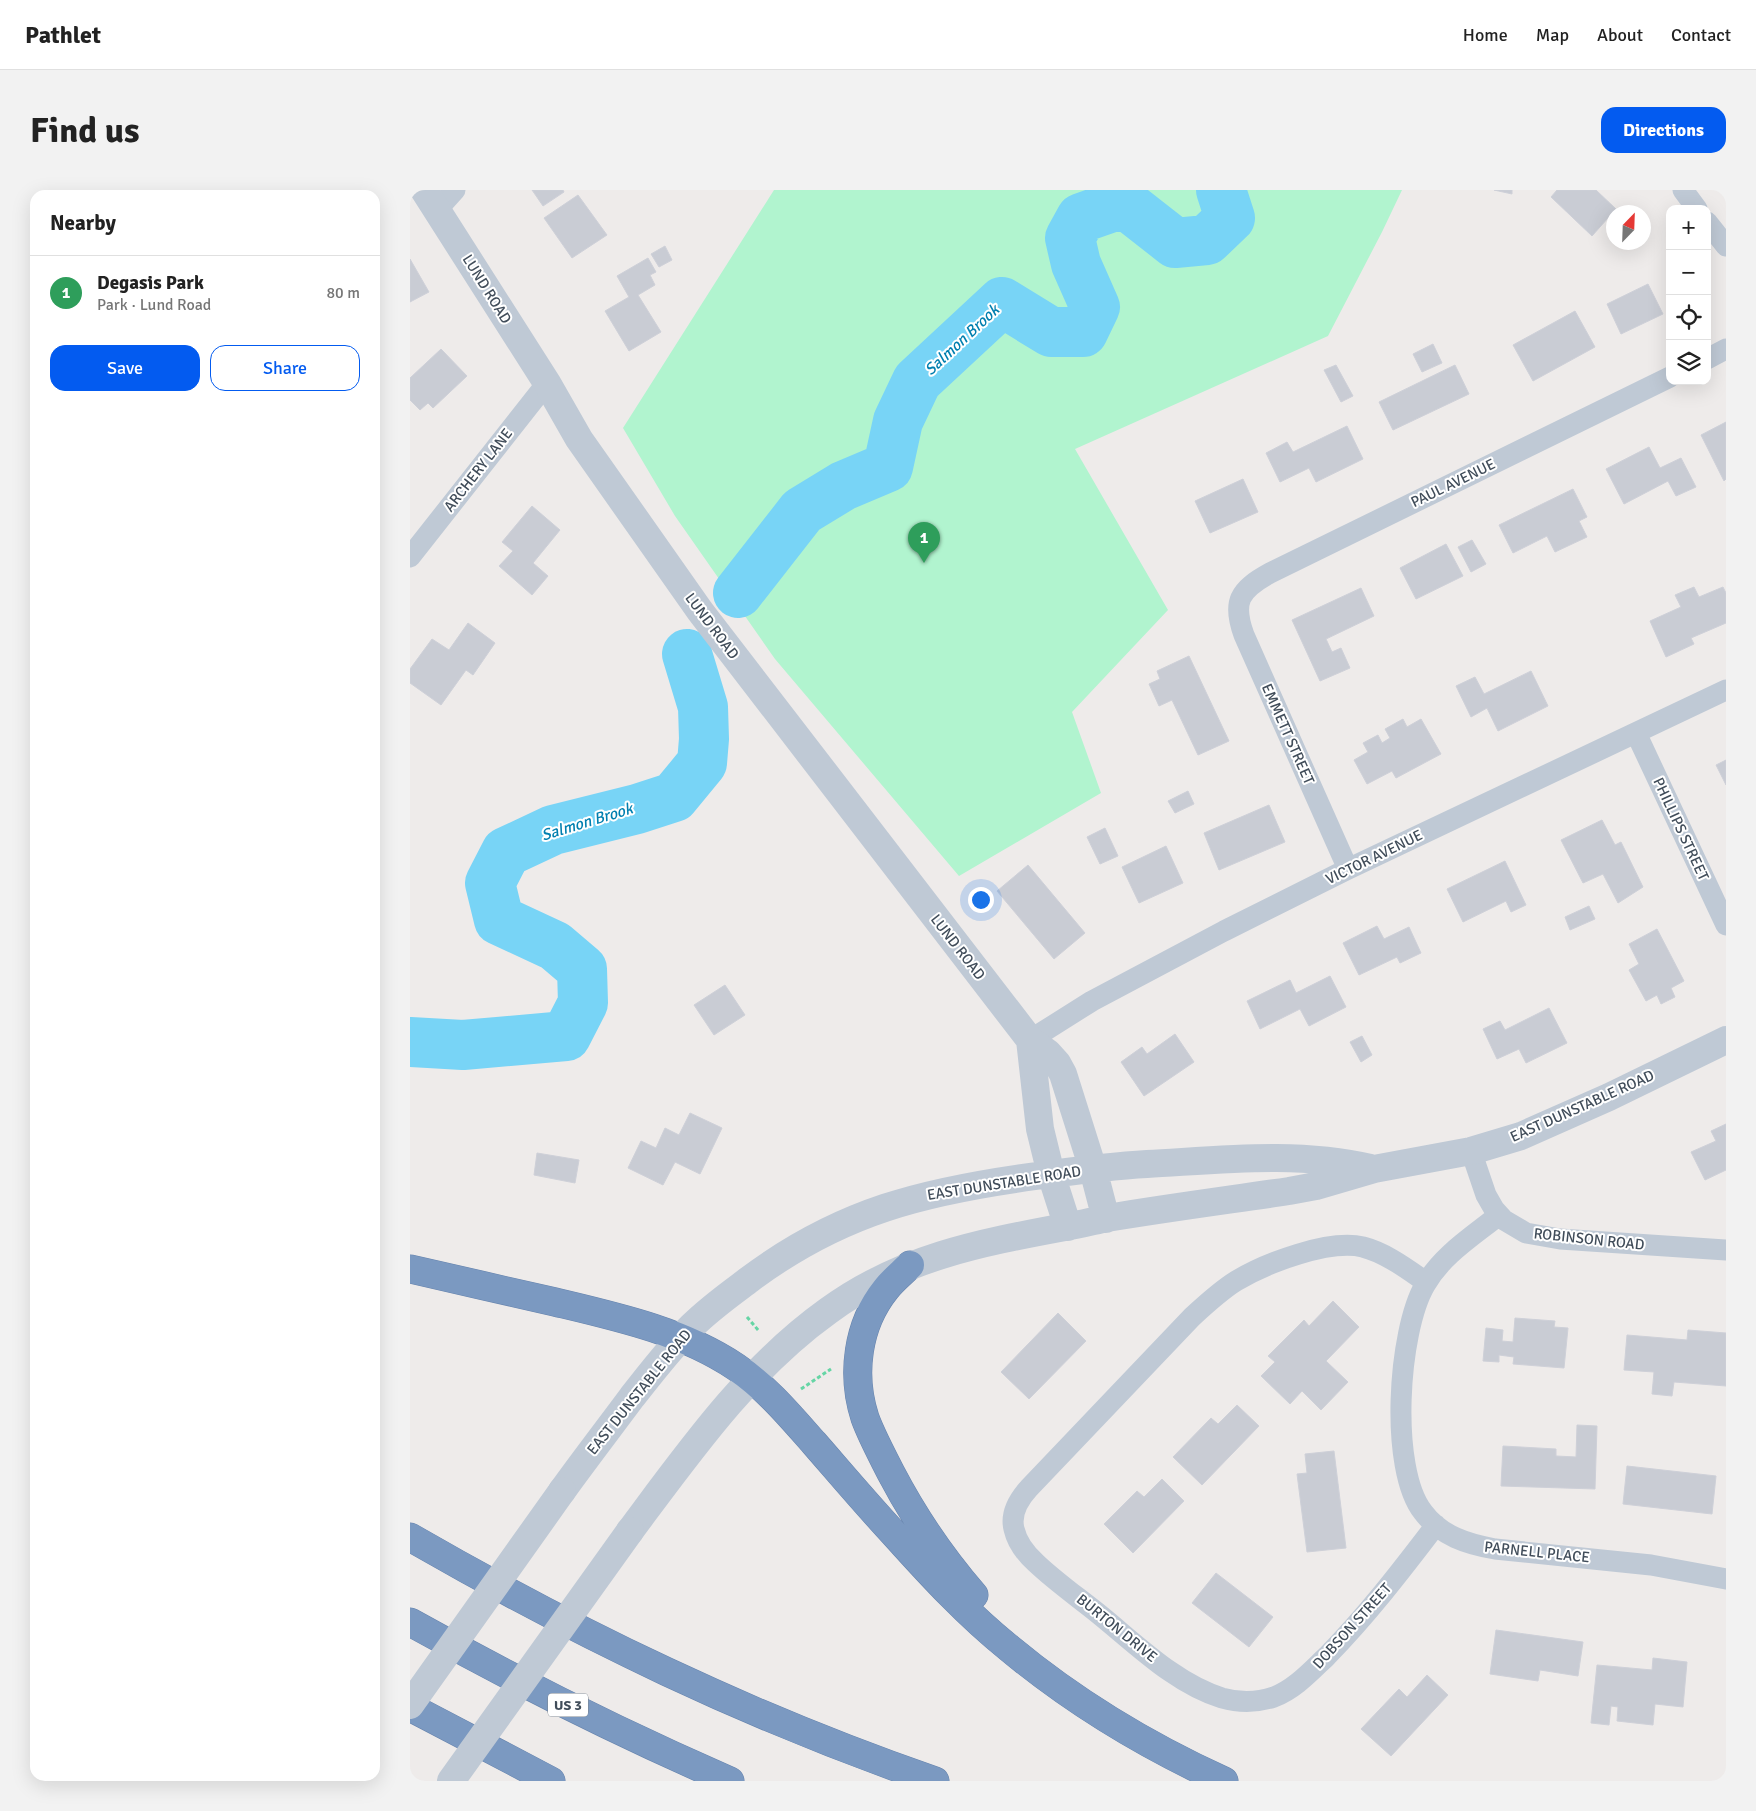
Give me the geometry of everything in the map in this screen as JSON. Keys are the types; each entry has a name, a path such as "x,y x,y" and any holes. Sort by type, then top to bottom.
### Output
{"highway":[{"path":"910,1265 895,1279 880,1298 862,1338 857,1374 860,1396 868,1425 900,1490 943,1557 1003,1629 1042,1668 1087,1707"},
{"path":"410,1269 618,1317 681,1338 717,1355 752,1378 777,1401 881,1520 953,1597 1007,1647 1087,1707 1153,1746 1224,1781"},
{"path":"410,1537 540,1609 676,1677 810,1735 935,1781"},
{"name":"US 3","path":"410,1622 628,1736 730,1781"},
{"path":"410,1706 551,1781"}],"street":[{"path":"430,200 455,190"},
{"path":"1683,190 1694,205"},
{"name":"LUND ROAD","path":"430,200 547,383 579,439 700,611 1030,1040 1048,1053 1057,1063 1063,1074 1093,1169 1106,1218"},
{"path":"1711,227 1726,246"},
{"path":"1711,357 1726,349"},
{"name":"PAUL AVENUE","path":"1241,597 1248,586 1270,573 1666,379"},
{"name":"ARCHERY LANE","path":"410,557 547,383"},
{"name":"EMMETT STREET","path":"1241,597 1238,617 1244,635 1348,869"},
{"name":"VICTOR AVENUE","path":"1030,1040 1072,1012 1224,931 1348,869 1726,690"},
{"name":"PHILLIPS STREET","path":"1636,734 1726,925"},
{"path":"1030,1040 1040,1129 1050,1174 1068,1227"},
{"name":"EAST DUNSTABLE ROAD","path":"451,1781 630,1530 691,1449 752,1378 798,1335 828,1311 876,1281 910,1265 964,1248 1106,1218 1316,1186 1374,1169 1470,1150 1521,1136 1726,1040"},
{"name":"ROBINSON ROAD","path":"1470,1150 1486,1195 1499,1215 1518,1229 1540,1236 1726,1250"},
{"name":"EAST DUNSTABLE ROAD","path":"410,1706 562,1490 640,1387 681,1338 707,1312 766,1266 807,1241 850,1220 896,1203 942,1191 1050,1174 1206,1161 1282,1159 1346,1162 1374,1169"},
{"name":"PARNELL PLACE","path":"1499,1215 1452,1252 1438,1266 1426,1282 1415,1306 1407,1337 1403,1369 1402,1414 1404,1455 1411,1488 1423,1512 1436,1525 1452,1536 1495,1549 1635,1563 1726,1579"},
{"name":"BURTON DRIVE","path":"1249,1702 1221,1698 1206,1692 1160,1663 1036,1563 1019,1542 1013,1527 1012,1520 1018,1503 1028,1488 1192,1317 1215,1296 1247,1275 1287,1257 1326,1248 1353,1246 1374,1250 1426,1282"},
{"name":"DOBSON STREET","path":"1249,1702 1276,1696 1299,1682 1313,1670 1372,1608 1436,1525"}],"path":[{"path":"747,1317 760,1332"},
{"path":"795,1392 837,1365"}],"green space":[{"path":"774,190 1402,190 1328,336 1075,449 1168,610 1072,712 1101,793 959,876 775,659 675,516 623,428"}],"building":[{"path":"532,190 563,190 564,192 543,206"},
{"path":"1494,190 1512,190 1512,194"},
{"path":"1557,190 1596,190 1612,205 1606,205 1606,220 1592,236 1551,197"},
{"path":"578,195 607,235 572,258 544,218"},
{"path":"665,246 672,260 659,267 651,254"},
{"path":"648,258 656,272 650,275 655,285 638,295 661,332 629,351 605,311 629,297 617,276"},
{"path":"410,259 429,292 410,302"},
{"path":"1648,284 1663,314 1621,334 1607,304"},
{"path":"1575,311 1595,347 1533,381 1513,345"},
{"path":"1433,344 1442,363 1422,372 1413,354"},
{"path":"441,349 467,376 433,408 428,403 420,410 410,400 410,378"},
{"path":"1336,365 1353,396 1341,402 1324,370"},
{"path":"1455,365 1469,394 1393,430 1379,402"},
{"path":"1726,422 1726,479 1724,481 1701,435"},
{"path":"1347,426 1363,459 1316,482 1309,468 1280,482 1266,453 1287,442 1293,452"},
{"path":"1649,447 1660,468 1681,458 1696,487 1676,496 1668,481 1624,504 1606,469"},
{"path":"1243,479 1258,512 1210,533 1195,501"},
{"path":"1573,489 1587,517 1579,521 1587,537 1555,552 1547,536 1513,553 1499,525"},
{"path":"532,506 560,530 533,563 548,576 532,595 499,566 513,551 502,542"},
{"path":"1472,540 1486,564 1471,572 1458,547"},
{"path":"1446,544 1463,576 1416,599 1400,568"},
{"path":"1694,587 1699,597 1723,587 1726,593 1726,623 1691,638 1694,644 1666,657 1650,621 1681,607 1675,595"},
{"path":"1361,588 1374,616 1326,639 1332,652 1341,648 1350,668 1320,681 1292,620"},
{"path":"468,623 495,643 473,675 466,670 441,705 410,683 410,669 432,639 449,650"},
{"path":"1189,656 1229,741 1198,755 1172,700 1159,706 1149,684 1160,679 1157,671"},
{"path":"1531,671 1548,706 1498,731 1487,708 1471,717 1456,686 1475,677 1484,694"},
{"path":"1403,719 1407,727 1421,719 1441,754 1396,778 1392,771 1367,784 1354,760 1368,752 1363,743 1378,735 1382,743 1390,738 1385,729"},
{"path":"1726,760 1726,785 1716,765"},
{"path":"1188,791 1194,804 1175,813 1168,801"},
{"path":"1269,805 1285,842 1219,870 1204,833"},
{"path":"1602,820 1615,845 1621,842 1643,887 1618,903 1603,874 1583,883 1561,840"},
{"path":"1105,828 1118,856 1100,864 1087,837"},
{"path":"1166,846 1183,883 1139,903 1122,867"},
{"path":"1505,861 1526,905 1511,912 1506,901 1463,922 1447,889"},
{"path":"1028,865 1085,933 1054,959 997,891"},
{"path":"1589,906 1595,919 1570,930 1565,917"},
{"path":"1377,926 1384,939 1409,927 1421,953 1400,963 1397,957 1359,975 1343,943"},
{"path":"1657,929 1684,981 1671,988 1675,997 1661,1004 1657,995 1646,1001 1629,970 1639,964 1629,944"},
{"path":"1330,976 1346,1007 1309,1026 1300,1009 1260,1029 1247,1001 1290,980 1296,993"},
{"path":"725,985 745,1015 714,1035 694,1005"},
{"path":"1549,1008 1567,1043 1526,1063 1519,1049 1497,1059 1483,1029 1500,1021 1505,1030"},
{"path":"1175,1034 1194,1062 1144,1096 1121,1062 1142,1047 1147,1054"},
{"path":"1362,1036 1372,1055 1361,1062 1350,1042"},
{"path":"690,1113 722,1128 700,1174 675,1162 663,1185 628,1168 641,1141 656,1148 665,1128 679,1135"},
{"path":"1726,1124 1726,1170 1705,1180 1691,1152 1716,1141 1711,1131"},
{"path":"537,1153 579,1160 575,1183 534,1175"},
{"path":"1333,1301 1359,1327 1326,1361 1348,1382 1321,1410 1302,1391 1290,1404 1261,1376 1275,1362 1268,1356 1304,1320 1309,1326"},
{"path":"1058,1313 1086,1341 1029,1399 1001,1372"},
{"path":"1515,1318 1555,1321 1554,1327 1568,1328 1564,1368 1513,1364 1514,1357 1499,1355 1499,1362 1483,1361 1486,1328 1503,1330 1502,1341 1513,1342"},
{"path":"1688,1330 1726,1333 1726,1386 1674,1382 1672,1396 1652,1394 1654,1372 1624,1370 1627,1335 1687,1340"},
{"path":"1237,1405 1259,1426 1202,1485 1173,1457 1211,1418 1218,1424"},
{"path":"1577,1425 1597,1426 1595,1489 1501,1486 1503,1446 1556,1449 1556,1456 1576,1457"},
{"path":"1334,1451 1346,1548 1307,1552 1297,1474 1307,1473 1305,1454"},
{"path":"1627,1466 1716,1476 1712,1514 1623,1504"},
{"path":"1162,1479 1184,1501 1133,1553 1104,1524 1137,1491 1144,1497"},
{"path":"1216,1573 1273,1617 1249,1647 1192,1603"},
{"path":"1496,1630 1583,1642 1578,1676 1540,1670 1538,1681 1490,1674"},
{"path":"1653,1658 1687,1662 1683,1707 1655,1704 1653,1725 1617,1721 1618,1707 1611,1706 1609,1725 1591,1723 1597,1665 1652,1670"},
{"path":"1427,1675 1448,1695 1391,1756 1361,1729 1399,1689 1407,1697"}],"waterway":[{"name":"Salmon Brook","path":"738,593 802,511 843,486 888,467 898,421 917,381 1002,302 1051,332 1083,332 1095,307 1076,264 1070,238 1081,218 1124,203 1175,243 1207,240 1230,218 1221,190"},
{"name":"Salmon Brook","path":"410,1042 463,1045 566,1036 583,1003 582,969 555,946 499,920 490,883 506,852 553,830 637,809 674,797 702,763 704,739 703,707 687,654"}],"place":[{"name":"Degasis Park","path":"924,563"}]}
